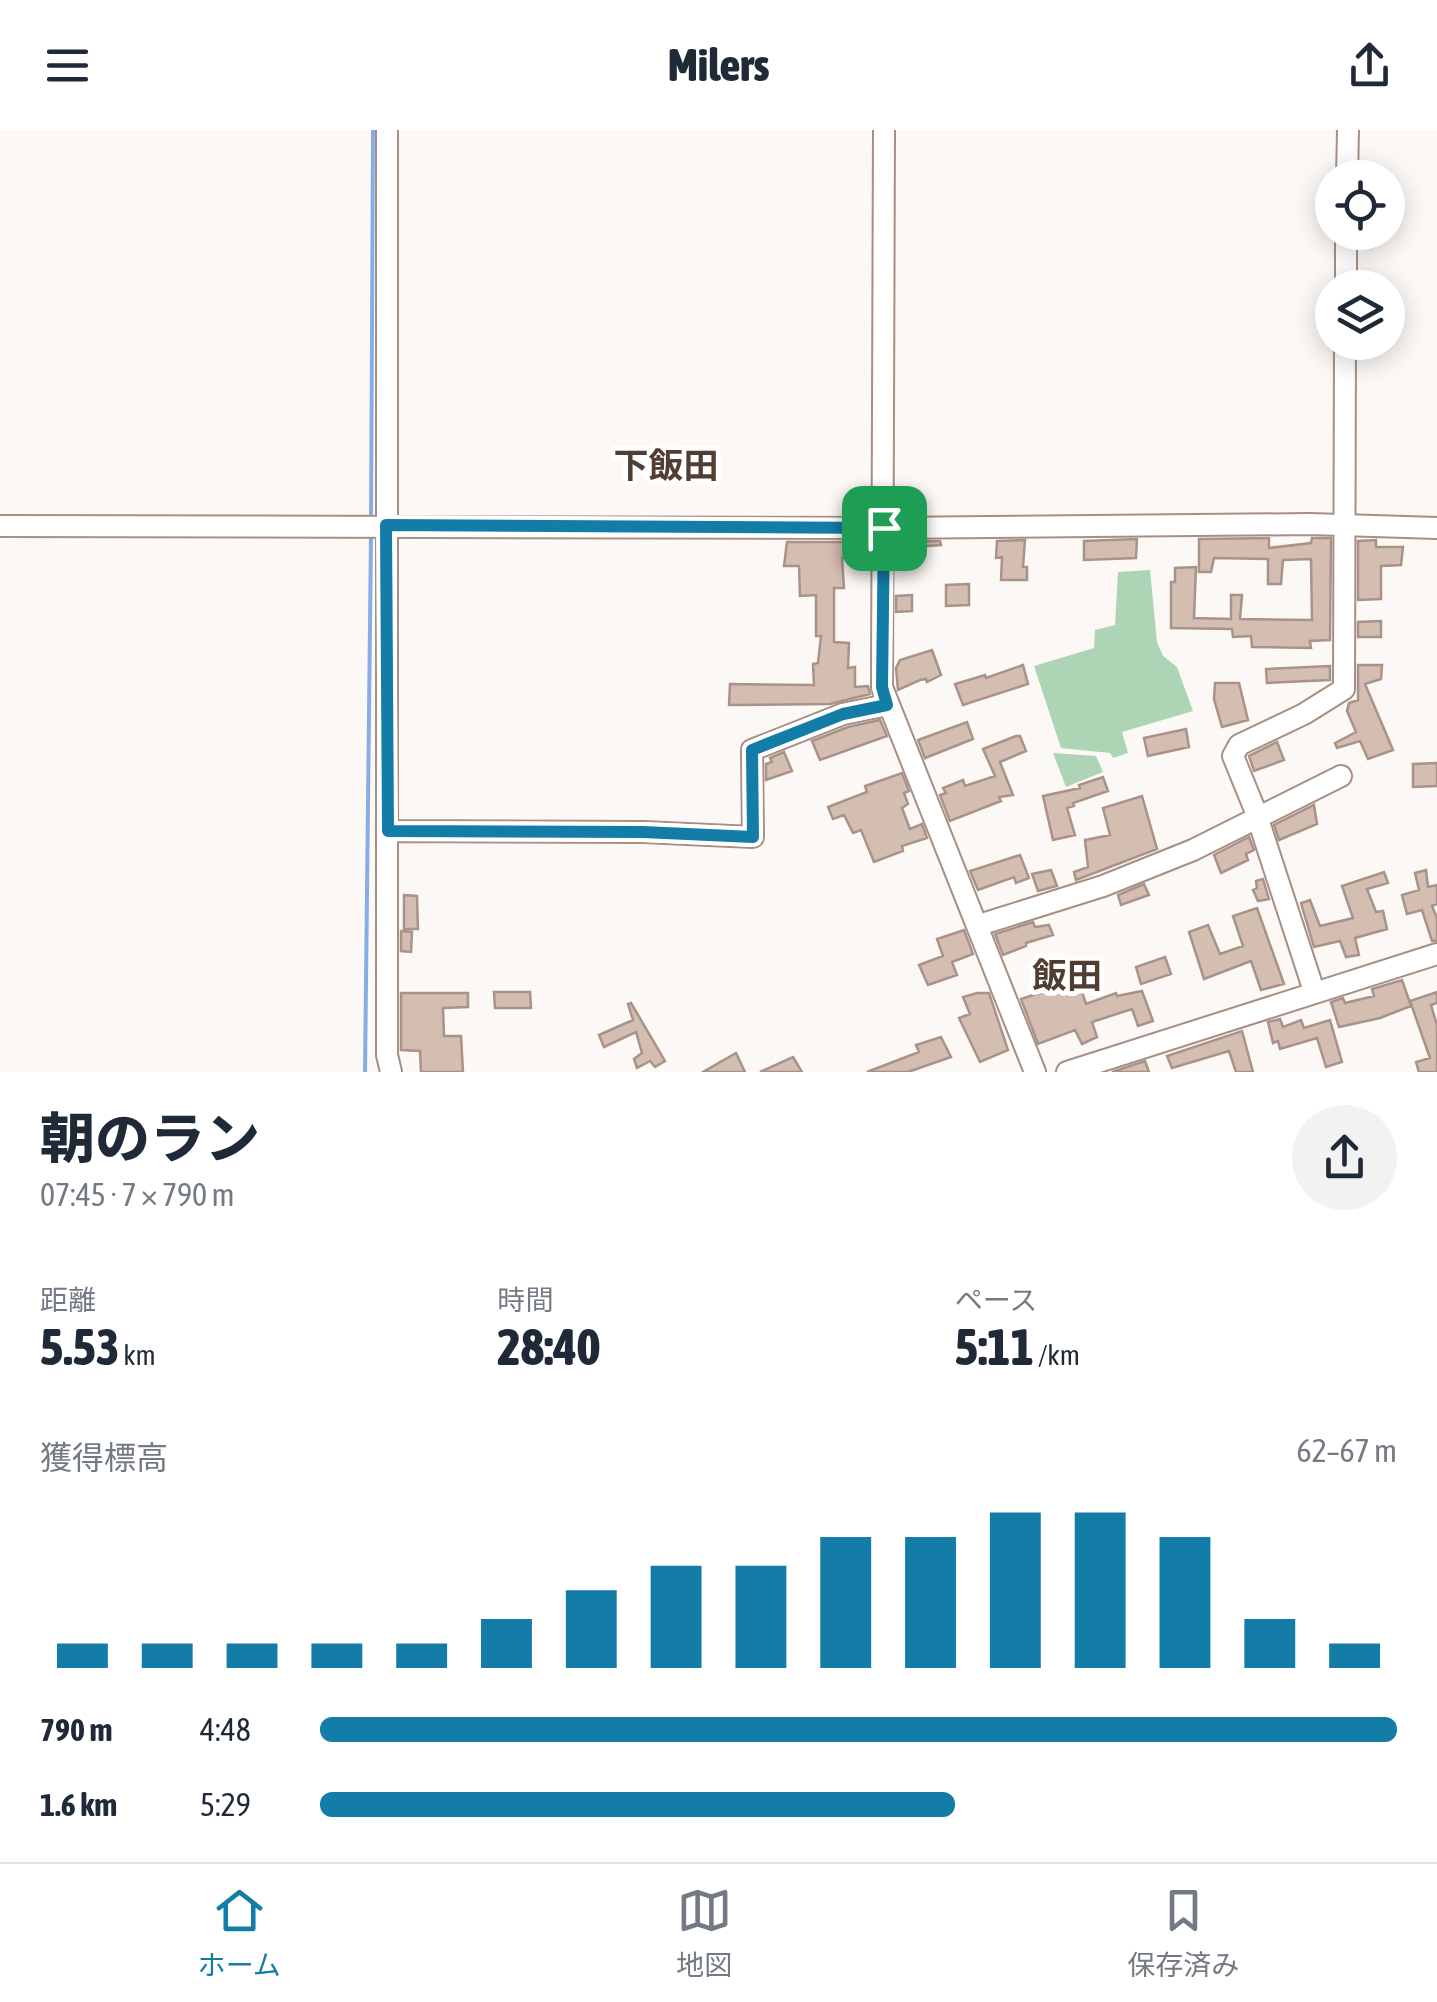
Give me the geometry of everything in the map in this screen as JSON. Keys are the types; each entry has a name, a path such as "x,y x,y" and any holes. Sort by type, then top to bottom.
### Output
{"street":[{"path":"387,130 377,525 388,831 387,1054 391,1072"},
{"path":"884,130 882,687 1035,1072"},
{"path":"1347,160 1348,130"},
{"path":"1314,992 1233,756 1239,745 1304,714 1344,688 1345,360"},
{"path":"0,526 1437,528"},
{"path":"388,831 643,832 753,837 752,750 843,714 887,705"},
{"path":"979,925 1103,886 1193,850 1341,776"},
{"path":"1067,1072 1437,954"}],"green space":[{"path":"1150,570 1157,642 1163,656 1177,667 1193,711 1122,732 1128,753 1113,758 1110,753 1061,748 1034,666 1094,648 1095,630 1115,625 1118,572"},
{"path":"1053,753 1096,756 1103,772 1066,787"}],"building":[{"path":"1269,538 1269,548 1311,543 1312,538 1331,538 1330,640 1310,641 1311,648 1252,647 1251,636 1233,637 1232,629 1171,628 1171,582 1175,582 1175,568 1196,567 1194,618 1231,619 1231,595 1242,595 1240,619 1312,620 1311,559 1283,560 1281,584 1268,584 1268,559 1214,558 1211,572 1199,572 1199,539"},
{"path":"1137,539 1136,558 1084,560 1084,541"},
{"path":"1025,540 1023,567 1027,567 1027,580 1001,580 1002,557 996,558 997,541"},
{"path":"1376,540 1376,547 1403,547 1401,565 1381,566 1381,599 1358,600 1358,541"},
{"path":"940,541 941,545 910,547 910,555 896,555 896,542"},
{"path":"787,542 869,542 869,557 842,558 844,588 834,588 834,642 849,643 848,668 855,667 855,687 868,686 870,694 830,704 729,705 730,684 814,685 813,664 818,663 821,636 816,636 816,595 800,596 799,566 784,566"},
{"path":"969,584 969,605 946,606 946,585"},
{"path":"912,595 912,611 896,612 896,596"},
{"path":"1381,621 1381,637 1358,637 1358,622"},
{"path":"932,650 941,675 898,690 896,668 900,660"},
{"path":"1023,665 1028,684 963,705 955,684"},
{"path":"1358,665 1382,665 1381,679 1365,684 1393,750 1368,759 1360,741 1337,748 1335,743 1356,732 1347,711 1349,703 1358,700"},
{"path":"1330,666 1330,680 1267,683 1266,669"},
{"path":"1215,683 1239,683 1248,720 1222,727 1214,699"},
{"path":"880,720 887,736 820,760 812,741"},
{"path":"967,722 973,739 925,758 918,740"},
{"path":"1186,729 1189,747 1148,756 1144,738"},
{"path":"1020,736 1026,751 1000,762 1013,795 999,797 1001,801 950,821 940,795 946,793 943,788 963,780 965,786 995,776 983,749"},
{"path":"1277,742 1284,760 1254,771 1249,756"},
{"path":"784,752 792,771 766,780 766,764"},
{"path":"1437,763 1437,786 1413,787 1413,764"},
{"path":"902,773 909,791 904,793 908,804 902,808 910,829 922,824 927,838 902,846 903,851 874,862 861,830 853,833 844,815 833,819 828,807 867,792 865,786"},
{"path":"1103,777 1108,791 1067,808 1075,835 1053,840 1043,796 1080,788 1079,785"},
{"path":"1142,796 1157,849 1076,880 1074,872 1088,867 1085,840 1110,835 1103,808"},
{"path":"1314,805 1317,824 1279,840 1274,825"},
{"path":"1249,837 1254,850 1246,854 1248,860 1221,873 1214,855"},
{"path":"1020,855 1029,878 1016,883 1014,877 978,890 970,871"},
{"path":"1051,870 1057,886 1038,891 1032,874"},
{"path":"1426,870 1428,887 1437,885 1437,904 1432,906 1437,918 1437,941 1432,941 1422,910 1407,914 1402,895 1419,890 1415,873"},
{"path":"1384,872 1388,883 1367,889 1376,912 1383,911 1387,929 1355,938 1359,955 1346,957 1340,941 1314,947 1301,903 1310,900 1320,926 1353,918 1342,886"},
{"path":"1263,879 1269,899 1258,901 1253,890 1257,888 1256,881"},
{"path":"1144,884 1149,895 1121,905 1118,895"},
{"path":"404,895 417,896 418,929 404,929"},
{"path":"1257,908 1284,984 1261,990 1251,961 1204,979 1189,932 1208,925 1220,954 1243,946 1233,916"},
{"path":"1033,922 1035,927 1049,925 1053,935 1003,955 995,934"},
{"path":"964,930 973,954 952,962 957,975 928,985 919,965 943,956 937,939"},
{"path":"401,931 412,932 411,952 401,951"},
{"path":"1165,957 1171,974 1141,984 1136,967"},
{"path":"1078,980 1086,1004 1116,993 1117,996 1142,991 1153,1021 1138,1026 1132,1009 1092,1022 1097,1037 1082,1044 1075,1030 1038,1044 1021,999"},
{"path":"1402,980 1411,1006 1339,1027 1331,1002 1374,996 1372,989"},
{"path":"494,992 530,992 531,1008 495,1008"},
{"path":"1437,992 1437,1003 1431,1005 1437,1025 1437,1072 1419,1072 1416,1062 1430,1058 1410,1001"},
{"path":"401,993 468,993 468,1007 443,1008 444,1036 461,1036 463,1072 421,1072 420,1051 401,1050"},
{"path":"989,993 1008,1050 980,1062 959,1018 970,1014 963,997"},
{"path":"631,1003 665,1061 655,1067 650,1061 637,1068 634,1059 642,1053 636,1032 604,1047 599,1035 633,1020 628,1004"},
{"path":"1280,1019 1283,1027 1301,1020 1304,1028 1330,1020 1342,1062 1326,1067 1317,1038 1280,1049 1278,1041 1273,1043 1268,1022"},
{"path":"1242,1031 1253,1072 1236,1072 1229,1051 1172,1068 1167,1056"},
{"path":"941,1037 951,1057 908,1072 867,1072 919,1052 916,1045"},
{"path":"736,1053 745,1072 703,1072"},
{"path":"793,1057 802,1072 760,1072"},
{"path":"1145,1061 1149,1072 1112,1072"}],"waterway":[{"path":"371,520 373,130"},
{"path":"365,1072 371,535"}],"district":[{"name":"下飯田","path":"666,466"},
{"name":"飯田","path":"1067,976"}],"route":[{"path":"386,525 884,528 882,687 887,705 843,714 752,750 753,837 643,832 388,831 386,525"}]}
